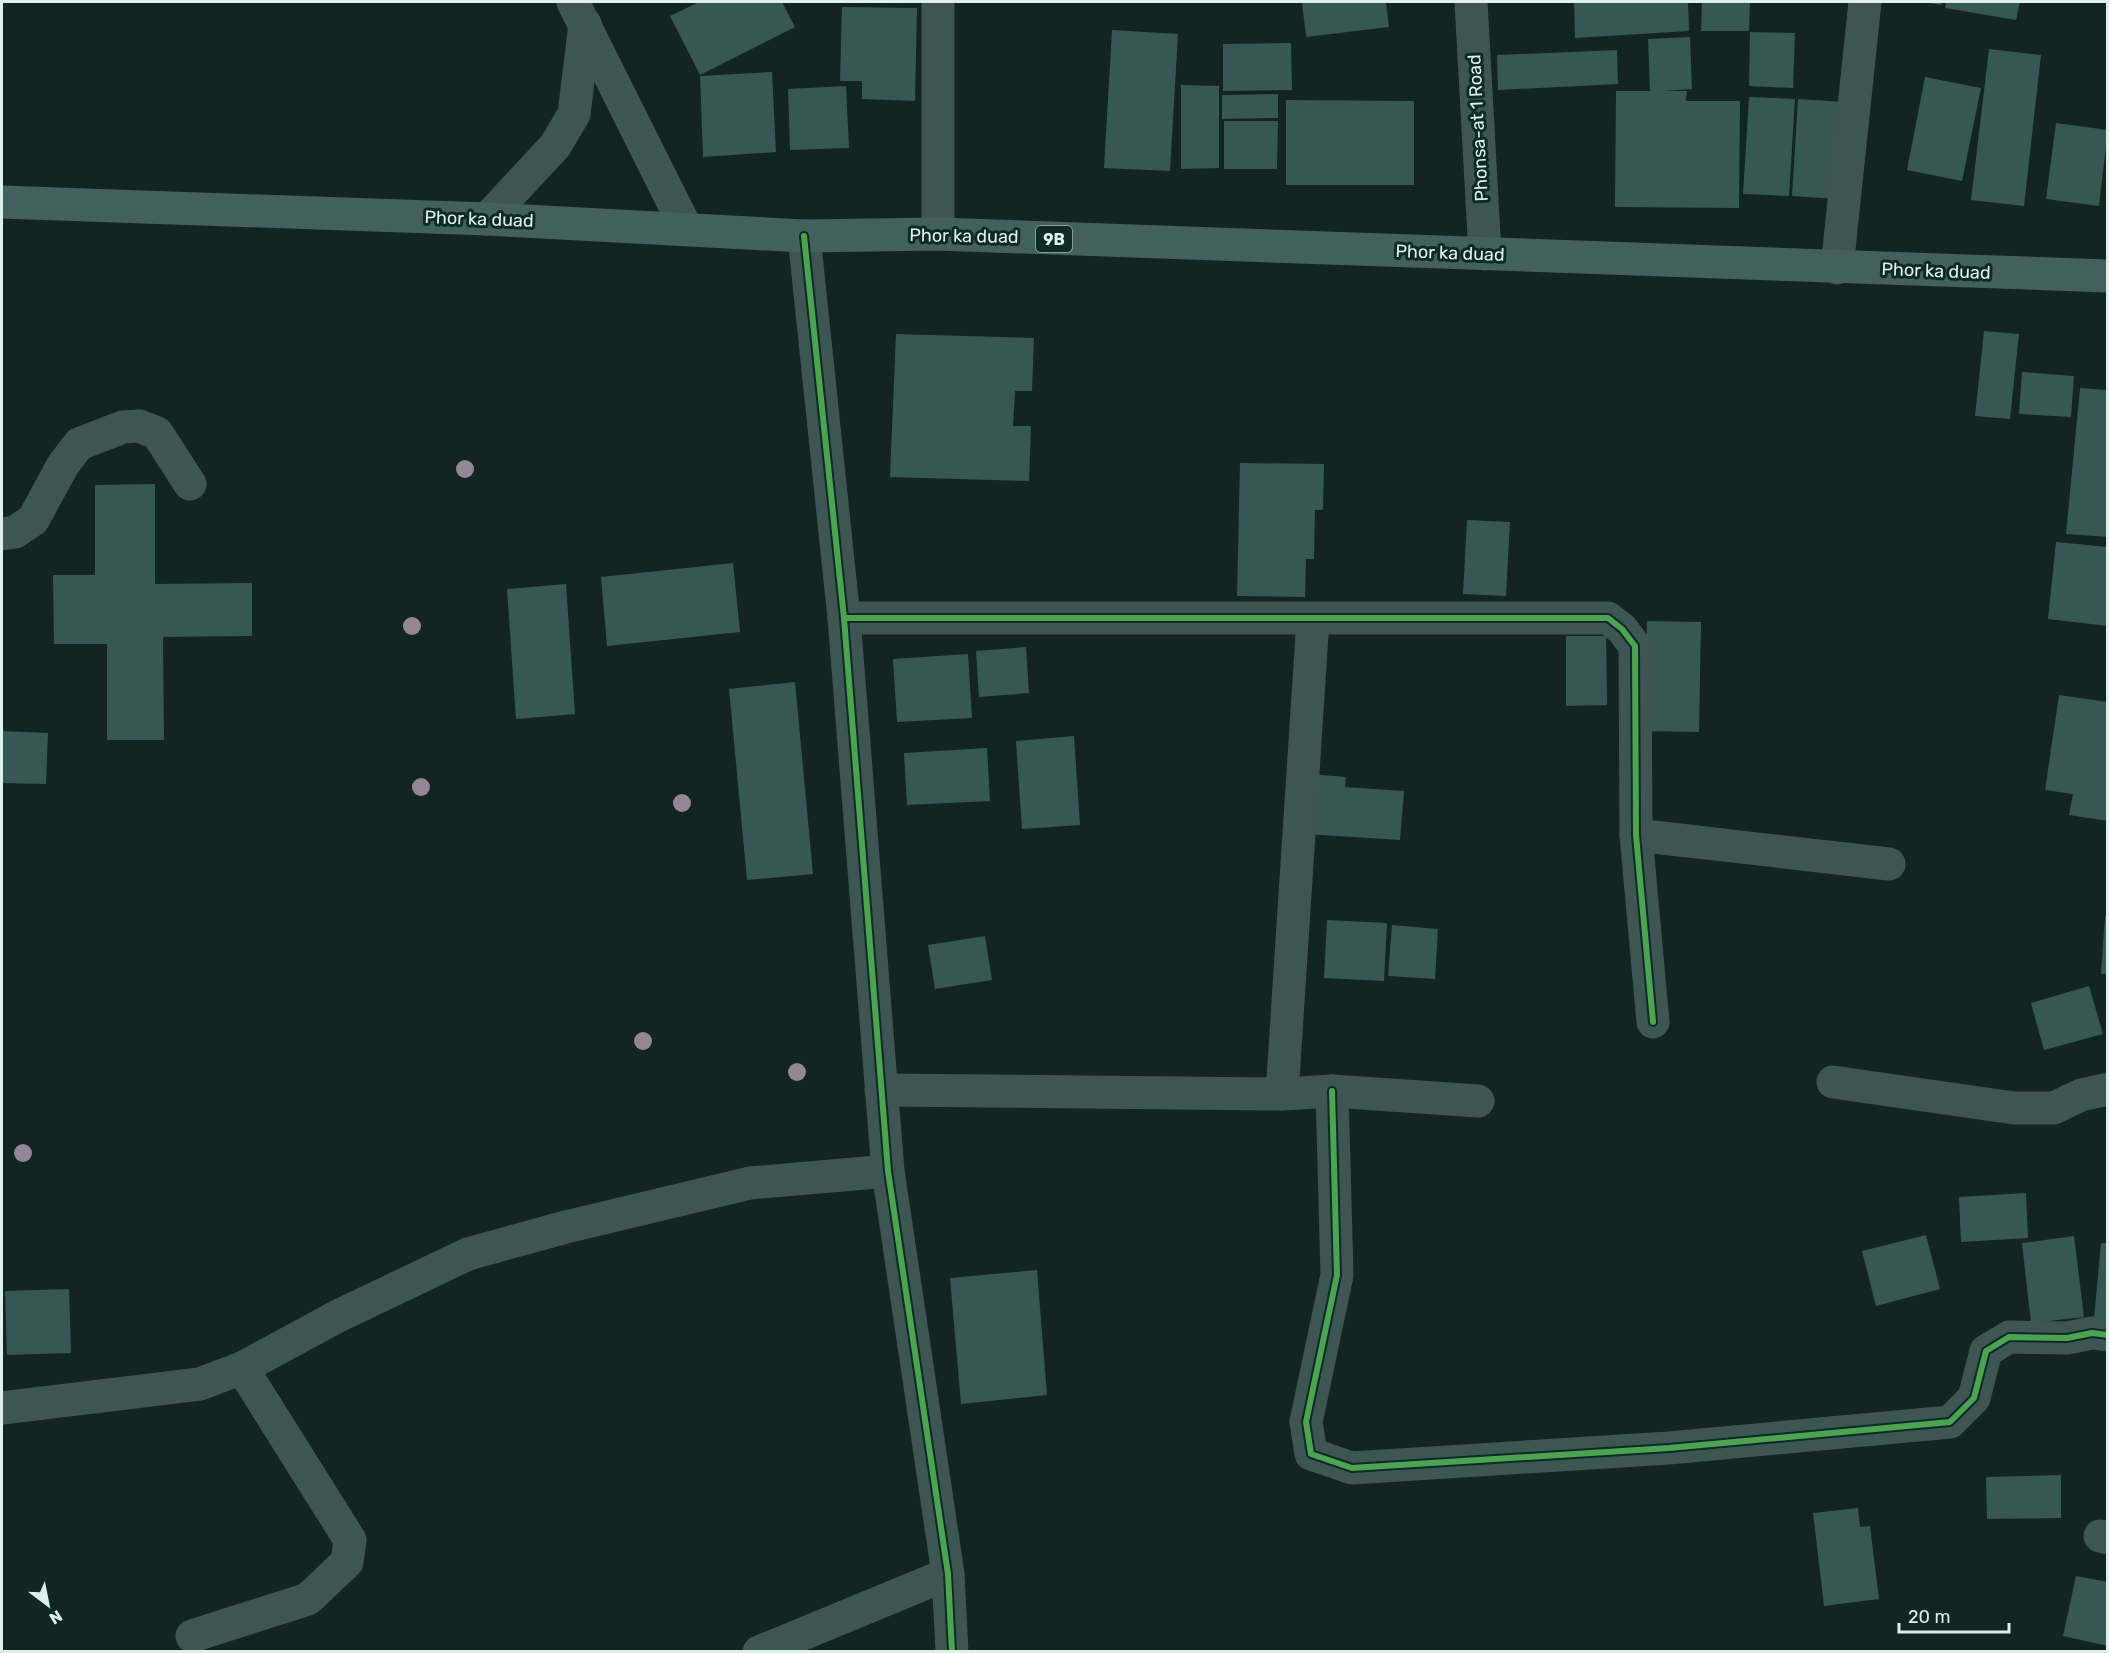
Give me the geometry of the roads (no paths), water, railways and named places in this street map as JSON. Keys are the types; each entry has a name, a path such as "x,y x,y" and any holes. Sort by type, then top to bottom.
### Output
{"main road":[{"name":"Phor ka duad","path":"2,202 487,219 804,236 938,234 2108,276"}],"street":[{"path":"938,2 938,234"},
{"name":"Phonsa-at 1 Road","path":"1471,2 1485,254"},
{"path":"1837,268 1865,2"},
{"path":"487,219 555,146 574,114 579,13"},
{"path":"579,13 686,228"},
{"path":"804,236 844,618 888,1171 948,1574 952,1652"},
{"path":"2,534 15,532 33,520 63,465 79,444 123,427 139,426 157,433 190,484"},
{"path":"844,618 1608,618 1622,629 1635,646 1636,835 1653,1022"},
{"path":"1282,1094 1313,619"},
{"path":"1636,835 1889,864"},
{"path":"1833,1082 2014,1108 2054,1108 2082,1095 2108,1089"},
{"path":"881,1090 1282,1094 1332,1091 1478,1101"},
{"path":"1332,1091 1336,1275 1306,1422 1311,1454 1352,1468 1669,1448 1950,1422 1974,1398 1986,1351 2009,1337 2067,1338 2092,1333 2108,1335"},
{"path":"2,1408 200,1384 242,1368 338,1316 468,1254 566,1227 750,1183 888,1171"},
{"path":"192,1636 308,1599 347,1562 350,1540 242,1368"},
{"path":"759,1652 948,1574"}]}
